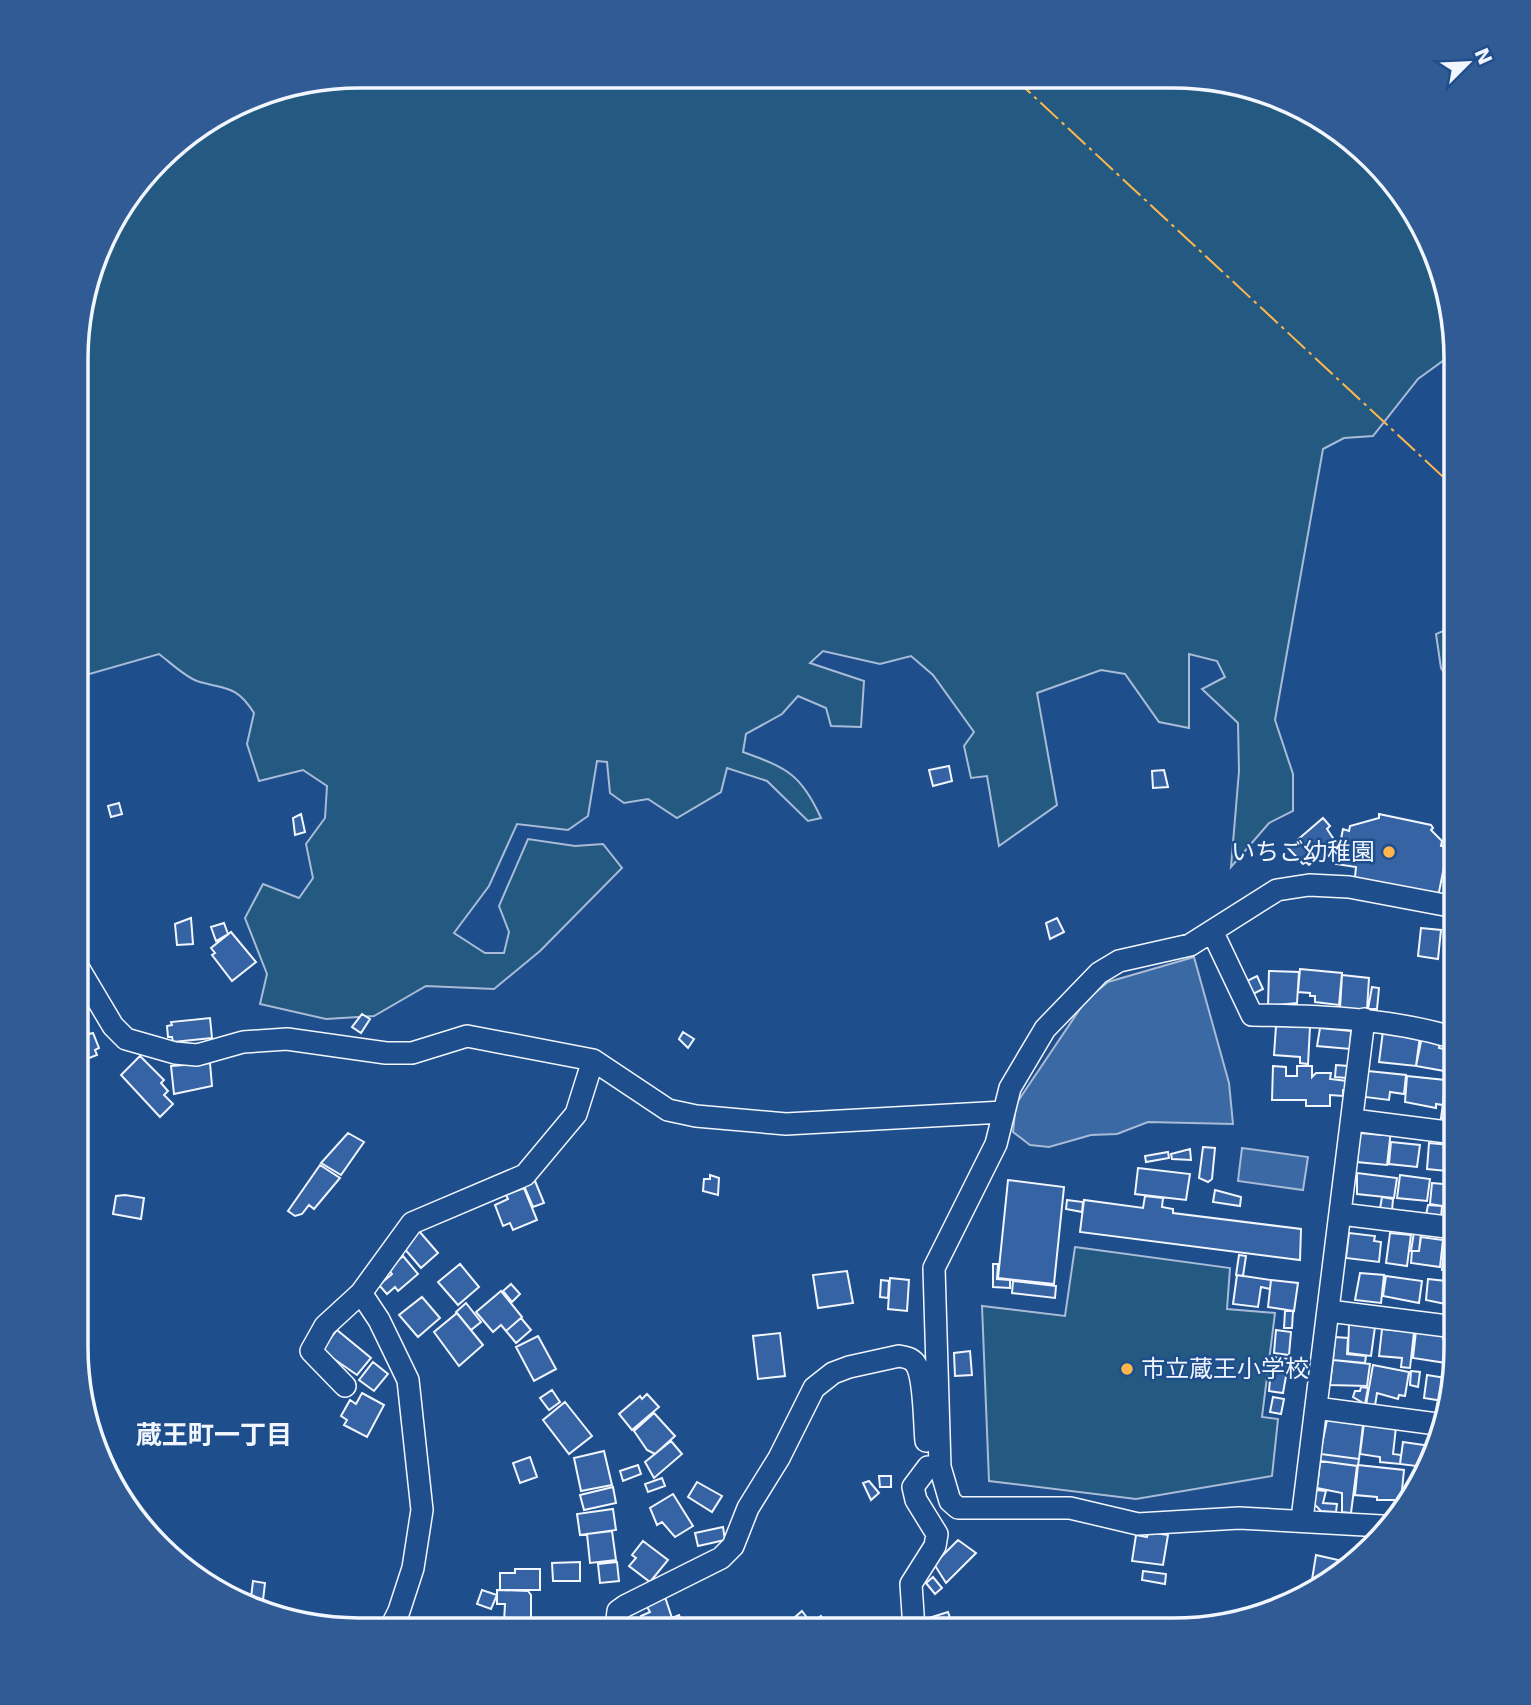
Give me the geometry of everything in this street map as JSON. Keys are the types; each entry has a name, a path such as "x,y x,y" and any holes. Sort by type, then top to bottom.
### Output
{"street":[{"path":"913,1618 911,1584 935,1546 937,1534 916,1500 913,1488 934,1467 934,1268 996,1144 1010,1088 1045,1029 1099,974 1119,961 1190,945 1213,933 1253,903 1278,890 1310,885 1349,887 1444,905"},
{"path":"1213,933 1252,1015 1364,1019 1418,1027 1444,1035"},
{"path":"88,984 113,1026 127,1039 175,1053 197,1055 243,1042 287,1040 386,1053 412,1052 467,1036 593,1060 668,1110 696,1116 786,1124 1003,1112"},
{"path":"1302,1520 1364,1019"},
{"path":"345,1386 311,1351 325,1326 362,1293 412,1223 525,1175 576,1114 593,1060"},
{"path":"1353,1120 1444,1132"},
{"path":"1341,1214 1444,1227"},
{"path":"362,1293 379,1320 408,1380 422,1510 413,1568 396,1618"},
{"path":"1329,1311 1444,1326"},
{"path":"617,1618 618,1612 625,1606 721,1558 733,1546 748,1508 779,1458 814,1388 833,1373 899,1356 916,1363 934,1467 950,1501 958,1508 1070,1508 1138,1524 1239,1518 1376,1526"},
{"path":"1316,1408 1432,1423"}],"shaded area":[{"path":"341,88 1208,90 1259,102 1292,115 1323,133 1351,155 1376,180 1398,208 1416,239 1434,289 1441,323 1444,360 1418,379 1373,436 1344,438 1323,449 1275,720 1293,774 1293,811 1269,823 1231,867 1239,771 1238,723 1202,689 1225,677 1217,661 1189,654 1189,728 1159,722 1125,674 1101,670 1037,693 1057,805 999,846 987,776 971,778 964,746 974,732 933,675 911,656 880,664 823,651 810,663 864,681 861,727 831,726 826,708 798,696 782,714 746,734 743,752 791,774 807,791 821,818 808,821 767,781 727,768 721,792 677,818 648,799 624,803 610,793 607,762 597,761 588,816 568,830 517,824 489,886 454,933 485,953 504,953 509,932 499,906 528,839 575,846 603,844 622,868 540,951 494,989 426,986 374,1016 326,1019 260,1004 267,974 245,918 263,884 299,898 313,878 306,844 325,818 327,786 303,770 259,781 247,744 254,713 248,704 229,690 192,679 159,654 88,674 88,341 93,306 115,239 133,208 167,167 223,124 255,108 289,97"},
{"path":"1444,631 1444,672 1441,668 1436,634"},
{"path":"1194,957 1229,1083 1233,1124 1148,1122 1117,1134 1091,1135 1049,1147 1030,1145 1013,1132 1016,1104 1086,1000 1108,982"},
{"path":"1242,1148 1308,1157 1303,1190 1238,1181"},
{"path":"1075,1247 1230,1268 1227,1309 1275,1313 1262,1417 1278,1419 1272,1476 1136,1499 989,1481 982,1306 1065,1316"}],"building":[{"path":"949,766 952,781 933,786 929,770"},
{"path":"1164,770 1168,787 1153,788 1152,771"},
{"path":"119,803 122,814 111,817 108,806"},
{"path":"301,814 305,832 295,835 293,818"},
{"path":"1379,814 1431,825 1431,830 1444,846 1444,867 1437,902 1354,887 1356,867 1336,864 1343,829 1349,831 1350,826 1379,818"},
{"path":"1323,818 1330,826 1327,829 1335,841 1328,847 1332,851 1320,862 1317,858 1309,865 1306,862 1303,864 1288,848"},
{"path":"191,918 193,944 177,945 175,924"},
{"path":"1057,918 1064,932 1050,939 1046,923"},
{"path":"224,923 228,934 216,941 211,927"},
{"path":"1421,928 1441,930 1438,959 1418,956"},
{"path":"231,932 256,962 232,981 212,955 215,953 211,948"},
{"path":"1300,969 1342,973 1339,1005 1315,1002 1315,996 1310,996 1310,993 1298,992"},
{"path":"1269,971 1299,972 1297,1003 1268,1006"},
{"path":"1342,975 1369,978 1367,1010 1340,1009"},
{"path":"1257,976 1263,989 1251,995 1245,982"},
{"path":"1372,987 1379,988 1377,1009 1368,1009"},
{"path":"362,1014 370,1019 361,1033 352,1027"},
{"path":"210,1018 212,1038 173,1042 172,1037 168,1037 167,1026 172,1025 171,1022"},
{"path":"1276,1026 1310,1027 1308,1064 1300,1063 1300,1057 1274,1055"},
{"path":"1320,1028 1351,1031 1350,1049 1317,1046"},
{"path":"88,1031 89,1034 93,1033 99,1048 95,1050 97,1055 88,1058"},
{"path":"1383,1031 1420,1036 1416,1066 1379,1062"},
{"path":"683,1032 694,1039 688,1048 679,1039"},
{"path":"1422,1037 1440,1041 1439,1048 1444,1049 1444,1071 1416,1066"},
{"path":"140,1056 164,1080 161,1083 168,1091 164,1095 173,1104 160,1117 121,1075"},
{"path":"210,1063 212,1086 174,1094 171,1066"},
{"path":"1336,1065 1348,1066 1347,1078 1335,1077"},
{"path":"1273,1066 1286,1067 1286,1076 1297,1076 1297,1066 1312,1066 1312,1077 1316,1073 1331,1073 1330,1079 1347,1081 1347,1089 1343,1090 1343,1096 1330,1095 1330,1106 1306,1106 1306,1100 1272,1100"},
{"path":"1368,1071 1406,1075 1404,1094 1390,1092 1389,1100 1365,1097"},
{"path":"1407,1076 1444,1080 1443,1105 1436,1104 1436,1108 1405,1102"},
{"path":"1444,1096 1444,1118 1441,1118"},
{"path":"1381,1129 1391,1130 1387,1165 1357,1162 1360,1133 1381,1135"},
{"path":"348,1133 364,1142 341,1175 321,1163"},
{"path":"1391,1142 1420,1145 1417,1167 1389,1164"},
{"path":"1429,1143 1444,1144 1444,1171 1427,1169"},
{"path":"1203,1147 1215,1148 1212,1179 1208,1182 1199,1178"},
{"path":"1190,1149 1191,1160 1172,1159 1171,1154"},
{"path":"1168,1152 1169,1158 1146,1162 1145,1156"},
{"path":"320,1165 340,1178 314,1209 309,1205 302,1214 295,1216 288,1211"},
{"path":"1138,1168 1190,1174 1186,1200 1135,1194"},
{"path":"1357,1173 1397,1178 1394,1198 1357,1194"},
{"path":"710,1175 719,1178 718,1195 703,1191 704,1179 710,1179"},
{"path":"1400,1175 1430,1179 1427,1201 1397,1198"},
{"path":"1008,1180 1064,1187 1054,1284 998,1278"},
{"path":"535,1181 544,1203 533,1207 524,1186"},
{"path":"1432,1183 1444,1184 1444,1206 1430,1204"},
{"path":"524,1188 537,1220 513,1230 510,1223 503,1226 495,1205 508,1199 506,1195"},
{"path":"1215,1190 1241,1197 1240,1206 1213,1202"},
{"path":"116,1196 144,1198 141,1219 113,1214"},
{"path":"1145,1196 1163,1198 1162,1207 1173,1209 1173,1213 1301,1229 1300,1260 1080,1232 1084,1200 1143,1208"},
{"path":"1382,1197 1393,1199 1392,1211 1380,1209"},
{"path":"1067,1200 1083,1202 1082,1212 1066,1209"},
{"path":"1428,1205 1442,1206 1441,1217 1426,1215"},
{"path":"419,1231 438,1253 421,1268 403,1247"},
{"path":"1414,1232 1421,1233 1419,1251 1411,1251"},
{"path":"1349,1233 1375,1236 1374,1241 1381,1242 1379,1262 1346,1258"},
{"path":"1390,1233 1411,1235 1407,1266 1386,1263"},
{"path":"1421,1237 1443,1240 1440,1267 1411,1263 1412,1251 1419,1251"},
{"path":"1239,1255 1246,1256 1243,1276 1236,1275"},
{"path":"403,1256 418,1274 398,1291 395,1287 387,1294 379,1285 392,1274 388,1269"},
{"path":"460,1264 479,1287 458,1305 438,1282"},
{"path":"993,1264 998,1264 997,1279 1010,1280 1010,1288 993,1287"},
{"path":"847,1271 853,1303 818,1308 813,1275"},
{"path":"1360,1273 1384,1275 1381,1303 1355,1300"},
{"path":"1237,1275 1271,1280 1270,1289 1261,1287 1258,1307 1233,1304"},
{"path":"1386,1276 1422,1281 1419,1303 1383,1296"},
{"path":"890,1278 909,1280 907,1311 888,1309"},
{"path":"1428,1279 1444,1281 1444,1304 1426,1300"},
{"path":"881,1280 889,1281 888,1298 880,1297"},
{"path":"1271,1280 1298,1283 1294,1311 1268,1307"},
{"path":"1013,1281 1056,1286 1055,1298 1012,1293"},
{"path":"511,1284 520,1294 512,1302 503,1291"},
{"path":"501,1291 522,1317 506,1331 501,1325 493,1332 476,1312"},
{"path":"422,1297 440,1318 418,1337 399,1315"},
{"path":"466,1303 481,1322 471,1330 456,1312"},
{"path":"1285,1311 1293,1311 1292,1328 1284,1328"},
{"path":"457,1313 483,1345 459,1366 434,1332"},
{"path":"521,1318 531,1330 516,1343 506,1331"},
{"path":"1349,1324 1375,1327 1371,1356 1348,1353"},
{"path":"1382,1329 1414,1332 1410,1368 1401,1367 1402,1358 1379,1356"},
{"path":"337,1330 371,1358 357,1375 321,1350"},
{"path":"1276,1330 1291,1332 1289,1355 1274,1353"},
{"path":"1416,1331 1443,1334 1443,1363 1413,1358"},
{"path":"780,1333 785,1376 758,1379 753,1336"},
{"path":"538,1336 556,1369 534,1381 516,1347"},
{"path":"1335,1337 1348,1338 1347,1354 1366,1356 1365,1363 1333,1360"},
{"path":"970,1351 972,1375 955,1376 954,1353"},
{"path":"1272,1357 1289,1359 1283,1393 1269,1391"},
{"path":"1333,1360 1370,1364 1367,1386 1330,1385"},
{"path":"373,1362 388,1374 374,1391 359,1380"},
{"path":"1373,1365 1409,1372 1405,1396 1399,1395 1398,1399 1377,1393 1375,1406 1366,1405"},
{"path":"1411,1371 1420,1372 1418,1387 1410,1385"},
{"path":"1427,1375 1442,1377 1438,1400 1424,1398"},
{"path":"1361,1387 1368,1388 1365,1404 1353,1397 1355,1391 1360,1391"},
{"path":"552,1390 560,1402 549,1410 540,1398"},
{"path":"362,1393 384,1405 367,1437 344,1425 347,1420 341,1416 350,1400 356,1404"},
{"path":"647,1394 659,1407 632,1430 619,1414 640,1396 642,1399"},
{"path":"1273,1397 1284,1399 1281,1414 1270,1412"},
{"path":"565,1402 592,1436 569,1454 543,1420"},
{"path":"654,1413 675,1436 655,1454 647,1450 634,1431"},
{"path":"1327,1420 1363,1425 1359,1459 1320,1454"},
{"path":"1364,1423 1396,1427 1393,1454 1401,1455 1400,1464 1380,1462 1380,1457 1360,1454"},
{"path":"671,1441 682,1454 654,1478 645,1462"},
{"path":"1403,1442 1425,1445 1416,1466 1400,1464"},
{"path":"604,1451 612,1485 581,1491 574,1458"},
{"path":"1321,1454 1359,1459 1358,1466 1320,1461"},
{"path":"530,1457 537,1477 520,1483 513,1463"},
{"path":"1320,1461 1357,1466 1351,1513 1342,1512 1342,1493 1317,1488"},
{"path":"638,1465 641,1474 623,1481 620,1471"},
{"path":"1358,1465 1404,1470 1402,1490 1396,1500 1377,1500 1377,1497 1355,1495"},
{"path":"879,1476 891,1476 891,1487 880,1487"},
{"path":"662,1478 665,1486 648,1492 645,1484"},
{"path":"869,1481 879,1493 871,1500 863,1483"},
{"path":"697,1482 722,1496 712,1512 688,1497"},
{"path":"613,1487 616,1503 584,1510 580,1495"},
{"path":"1316,1490 1326,1491 1323,1503 1337,1504 1336,1512 1321,1511 1314,1504"},
{"path":"673,1494 693,1526 675,1537 662,1522 657,1525 650,1508"},
{"path":"613,1509 616,1530 580,1535 577,1514"},
{"path":"723,1527 725,1540 698,1546 695,1533"},
{"path":"612,1531 616,1560 590,1563 587,1534"},
{"path":"1148,1532 1168,1535 1163,1565 1132,1561 1136,1535 1147,1537"},
{"path":"958,1540 976,1553 946,1583 934,1564"},
{"path":"643,1541 668,1560 650,1582 629,1566 636,1558 632,1555"},
{"path":"1316,1555 1338,1560 1323,1572 1312,1578"},
{"path":"580,1562 580,1581 553,1581 552,1563"},
{"path":"617,1562 619,1581 600,1583 598,1564"},
{"path":"515,1569 540,1569 540,1590 500,1590 500,1573 515,1573"},
{"path":"1143,1571 1166,1574 1165,1584 1142,1580"},
{"path":"933,1577 942,1588 935,1594 926,1583"},
{"path":"253,1581 265,1583 263,1600 251,1595"},
{"path":"482,1590 497,1595 491,1609 477,1604"},
{"path":"497,1590 528,1591 531,1595 531,1618 504,1618 505,1604 497,1604"},
{"path":"665,1597 672,1618 642,1618 641,1616 650,1612 646,1605"},
{"path":"802,1611 807,1618 794,1618"},
{"path":"948,1612 950,1618 929,1618"}],"power":[{"path":"1025,88 1444,478"}],"place":[{"name":"いちご幼稚園","path":"1389,852"},
{"name":"市立蔵王小学校","path":"1127,1369"}],"district":[{"name":"蔵王町一丁目","path":"214,1435"}]}
